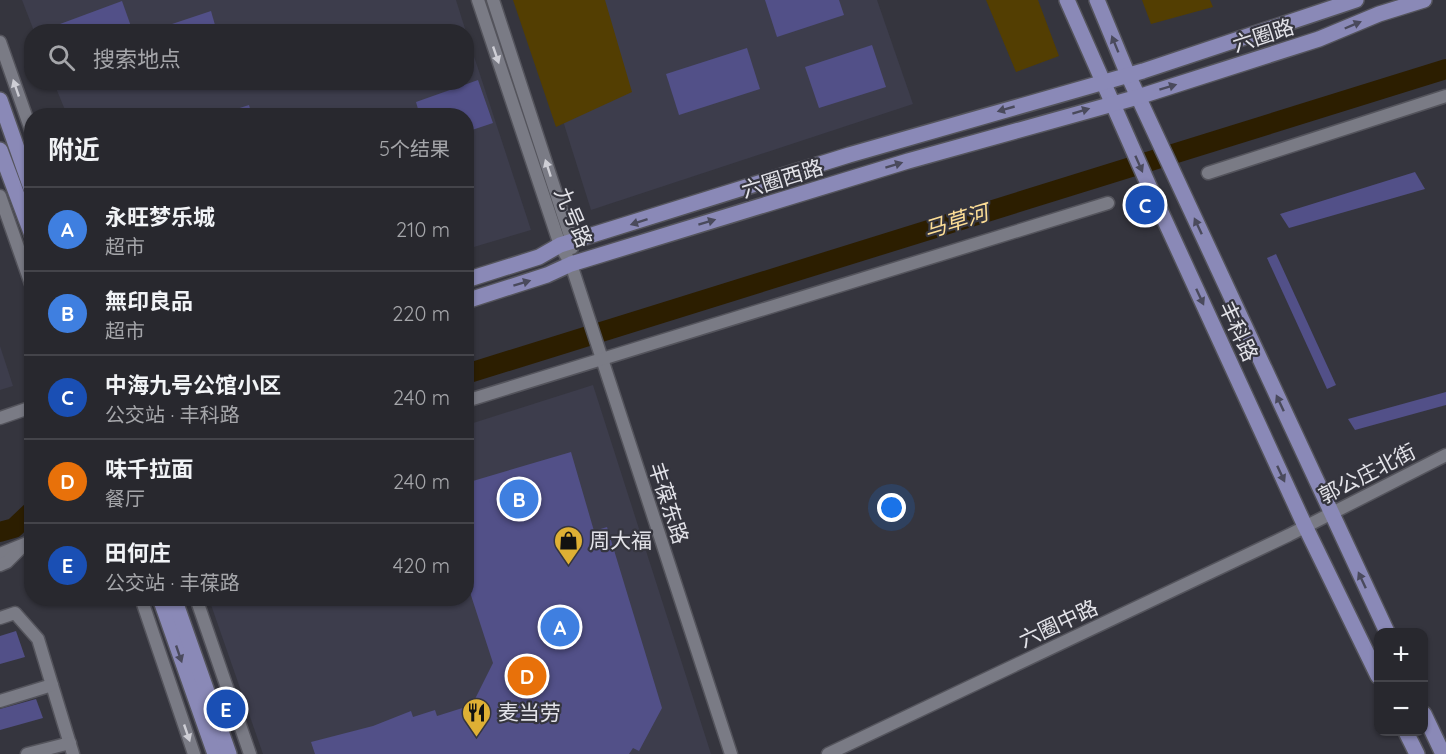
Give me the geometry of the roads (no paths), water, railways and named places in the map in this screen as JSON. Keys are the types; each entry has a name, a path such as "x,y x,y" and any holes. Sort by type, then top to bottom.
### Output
{"main road":[{"name":"丰科路","path":"1097,0 1138,97 1385,628"},
{"name":"六圈路","path":"1103,82 1356,0"},
{"name":"六圈路","path":"1112,102 1138,97 1319,39 1379,14 1424,0"},
{"name":"丰科路","path":"1067,2 1305,526 1374,668"},
{"name":"六圈西路","path":"474,277 539,257 566,244 849,155 1103,82"},
{"path":"0,100 24,168"},
{"name":"六圈西路","path":"474,298 547,275 571,264 908,161 1112,102"},
{"path":"0,150 24,214"},
{"path":"163,606 211,750"},
{"path":"177,606 229,754"},
{"path":"1428,722 1443,754"},
{"path":"1408,736 1417,754"}],"street":[{"name":"九号路","path":"478,0 566,244"},
{"name":"九号路","path":"493,0 571,264"},
{"path":"0,42 24,110"},
{"path":"1208,174 1446,96"},
{"path":"0,196 24,264"},
{"path":"474,398 601,356 1108,203"},
{"name":"丰葆东路","path":"571,264 731,754"},
{"path":"0,418 24,410"},
{"name":"郭公庄北街","path":"1305,526 1446,455"},
{"name":"六圈中路","path":"828,754 1305,526"},
{"path":"0,554 24,545"},
{"path":"0,565 7,562 24,547"},
{"path":"144,606 194,754"},
{"path":"199,606 250,754"},
{"path":"0,618 15,613 38,639 71,749 27,754"},
{"path":"0,701 52,685"}],"waterway":[{"name":"马草河","path":"474,372 1446,69"},
{"name":"马草河","path":"0,532 14,528 24,519"}],"place":[{"name":"中海九号公馆小区","path":"1145,205"},
{"name":"無印良品","path":"519,499"},
{"name":"周大福","path":"568,566"},
{"name":"永旺梦乐城","path":"560,627"},
{"name":"味千拉面","path":"527,676"},
{"name":"田何庄","path":"226,709"},
{"name":"麦当劳","path":"477,738"}]}
